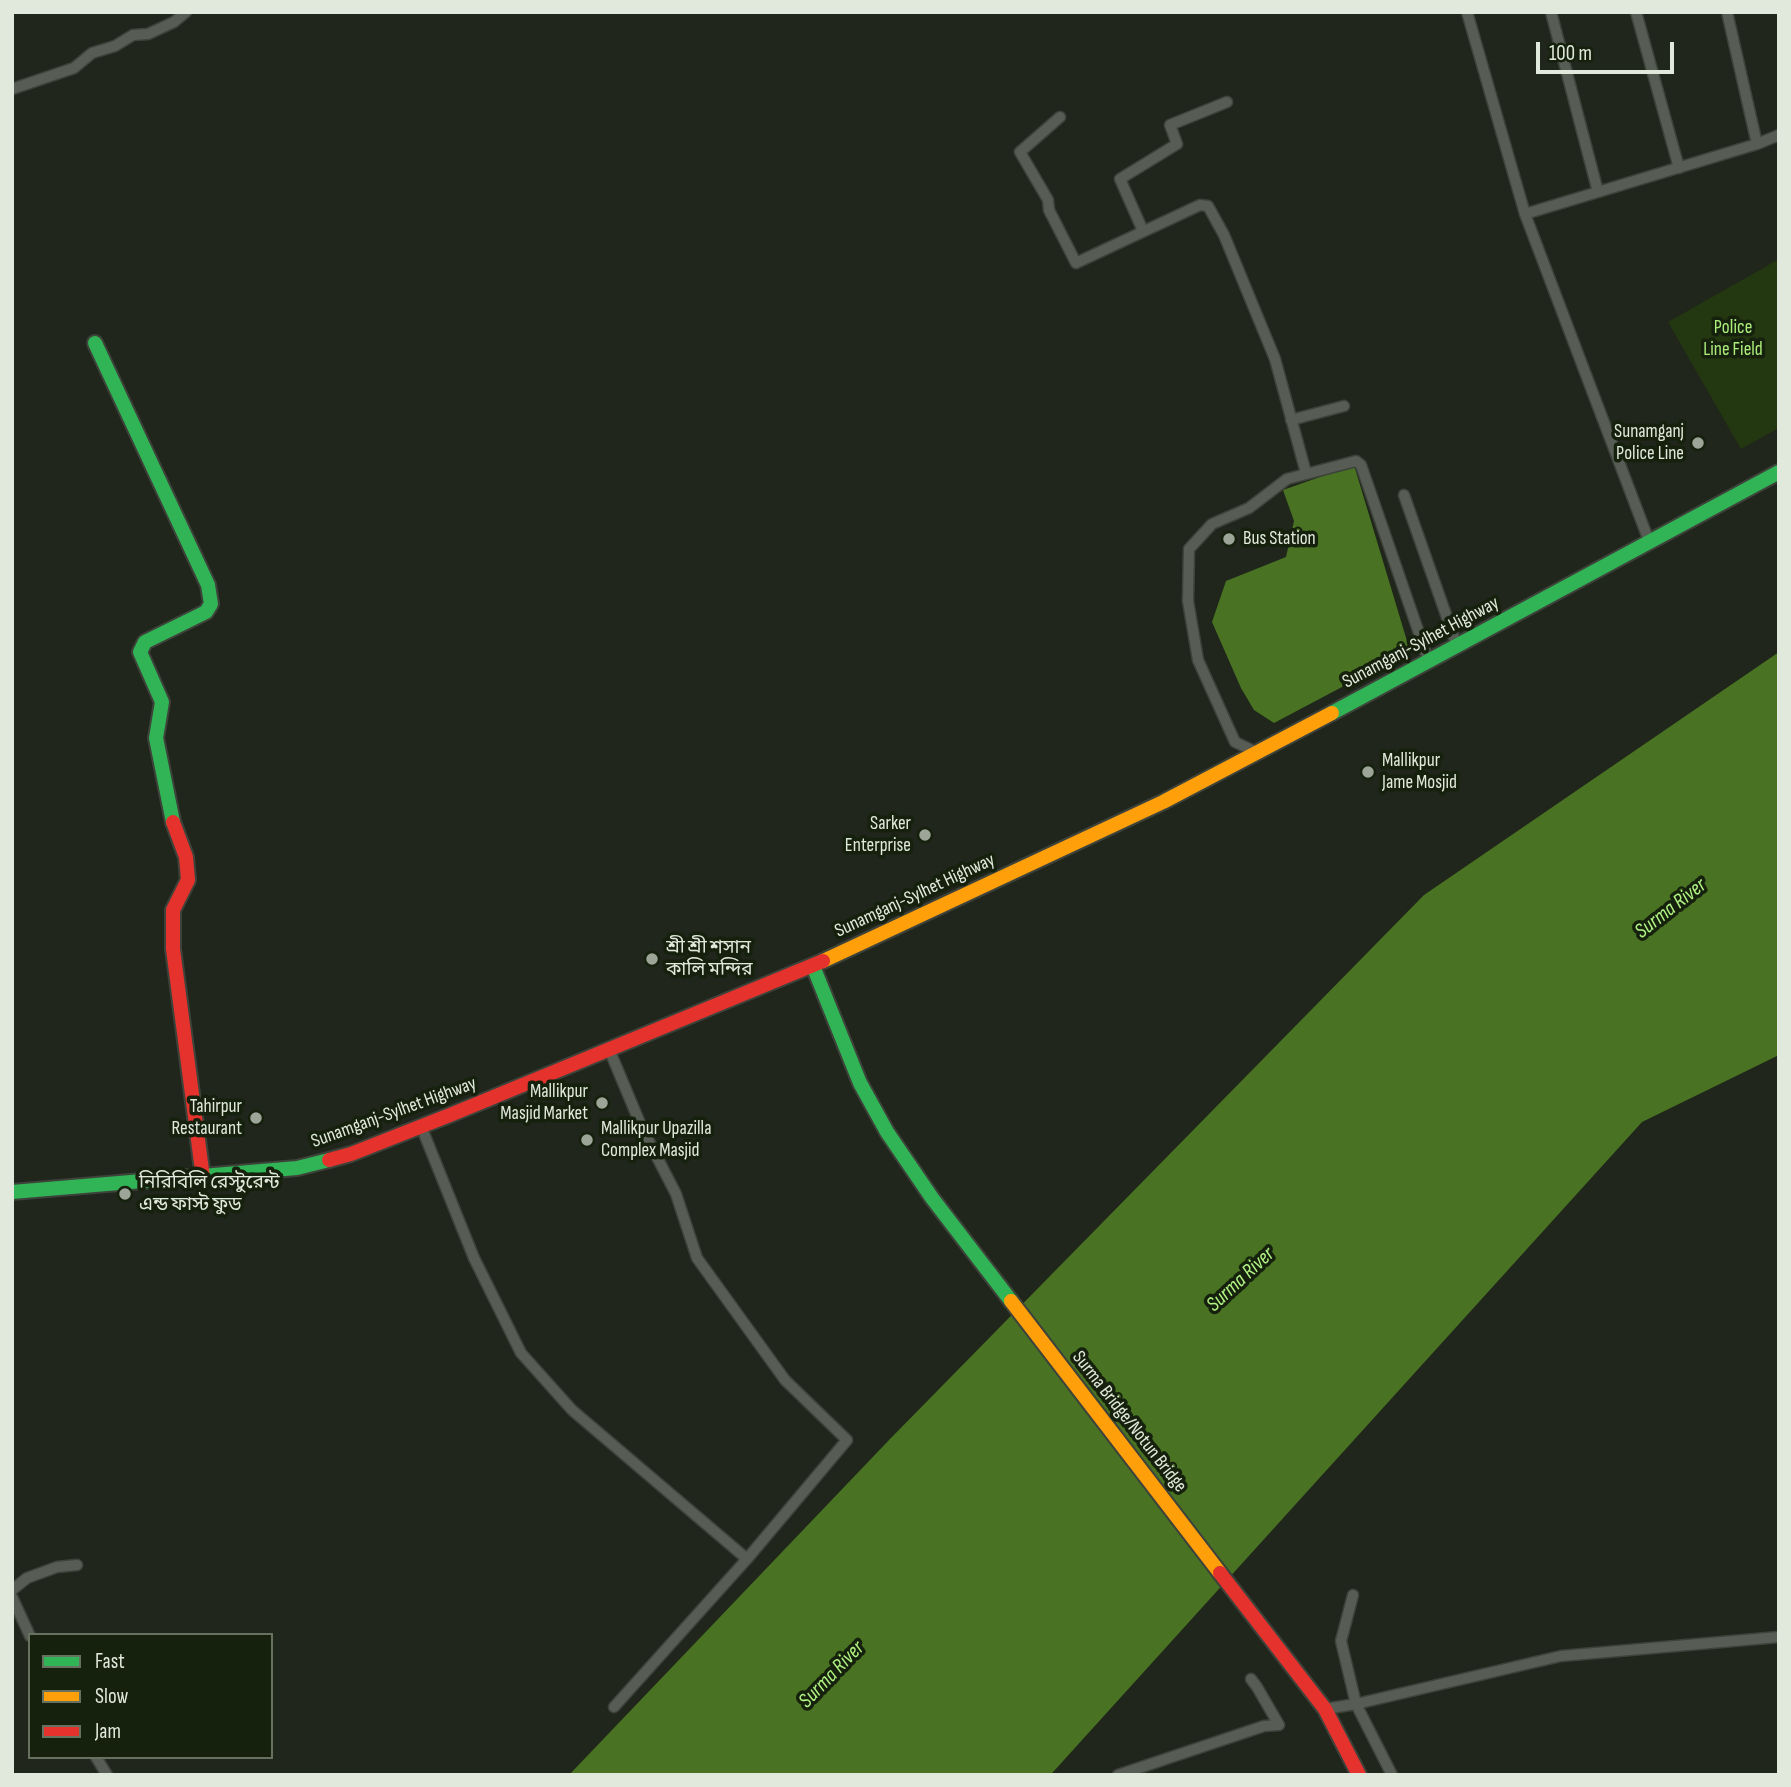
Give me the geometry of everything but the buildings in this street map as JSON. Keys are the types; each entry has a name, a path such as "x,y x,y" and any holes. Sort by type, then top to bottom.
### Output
{"main road":[{"path":"95,343 208,585 210,595 211,604 206,612 145,642 141,652 143,663 162,702 156,738 174,825 186,857 188,880 173,910 173,949 203,1178"},
{"name":"Sunamganj-Sylhet Highway","path":"12,1192 297,1168 351,1154 421,1126 813,965 1163,802 1429,662 1779,472"},
{"name":"Surma Bridge/Notun Bridge","path":"813,965 860,1083 887,1132 932,1198 1325,1709 1359,1775"}],"street":[{"path":"12,89 74,68 92,53 115,46 133,35 148,34 174,22 186,12"},
{"path":"1467,12 1525,214 1649,541"},
{"path":"1551,12 1598,192"},
{"path":"1636,12 1679,168"},
{"path":"1727,12 1757,144"},
{"path":"1143,231 1120,179 1177,144 1170,125 1227,102"},
{"path":"1060,117 1020,152 1048,200 1049,210 1076,263 1200,205 1208,206 1224,235 1275,359 1306,473"},
{"path":"1525,214 1779,135"},
{"path":"1291,421 1344,406"},
{"path":"1256,752 1235,742 1198,660 1188,601 1189,549 1212,524 1249,508 1287,479 1356,461 1361,465 1429,662"},
{"path":"1404,495 1457,646"},
{"path":"609,1048 642,1128 676,1194 697,1258 785,1380 847,1440 747,1559 614,1707"},
{"path":"421,1126 474,1258 521,1353 572,1410 747,1559"},
{"path":"12,1590 27,1578 57,1567 77,1564"},
{"path":"1353,1595 1341,1641 1356,1704 1392,1775"},
{"path":"12,1597 29,1633"},
{"path":"1325,1709 1562,1656 1779,1637"},
{"path":"1118,1775 1264,1726 1279,1725 1251,1679"},
{"path":"97,1759 107,1775"}],"green space":[{"name":"Police Line Field","path":"1779,259 1779,428 1741,449 1668,322"}],"water":[{"path":"1354,465 1410,651 1274,723 1254,710 1241,688 1212,622 1226,581 1286,557 1294,521 1283,490"},
{"name":"Surma River","path":"1779,652 1779,1055 1642,1122 1050,1775 569,1775 890,1439 1424,895"}],"traffic: fast":[{"path":"95,343 208,585 211,604 206,612 145,642 140,652 162,702 156,738 173,822"},
{"path":"1332,713 1779,472"},
{"path":"813,966 860,1083 887,1132 932,1198 1011,1301"},
{"path":"12,1192 297,1168 329,1160"}],"traffic: slow":[{"path":"823,961 1163,802 1332,713"},
{"path":"1011,1301 1220,1573"}],"traffic: jam":[{"path":"173,822 186,857 188,880 173,910 173,949 203,1178"},
{"path":"329,1160 450,1115 823,961"},
{"path":"1220,1573 1325,1709 1359,1775"}],"place":[{"name":"Sunamganj Police Line","path":"1698,443"},
{"name":"Bus Station","path":"1229,539"},
{"name":"Mallikpur Jame Mosjid","path":"1368,772"},
{"name":"Sarker Enterprise","path":"925,835"},
{"name":"শ্রী শ্রী শসান কালি মন্দির","path":"652,959"},
{"name":"Mallikpur Masjid Market","path":"602,1103"},
{"name":"Tahirpur Restaurant","path":"256,1118"},
{"name":"Mallikpur Upazilla Complex Masjid","path":"587,1140"},
{"name":"নিরিবিলি রেস্টুরেন্ট এন্ড ফাস্ট ফুড","path":"125,1194"}]}
